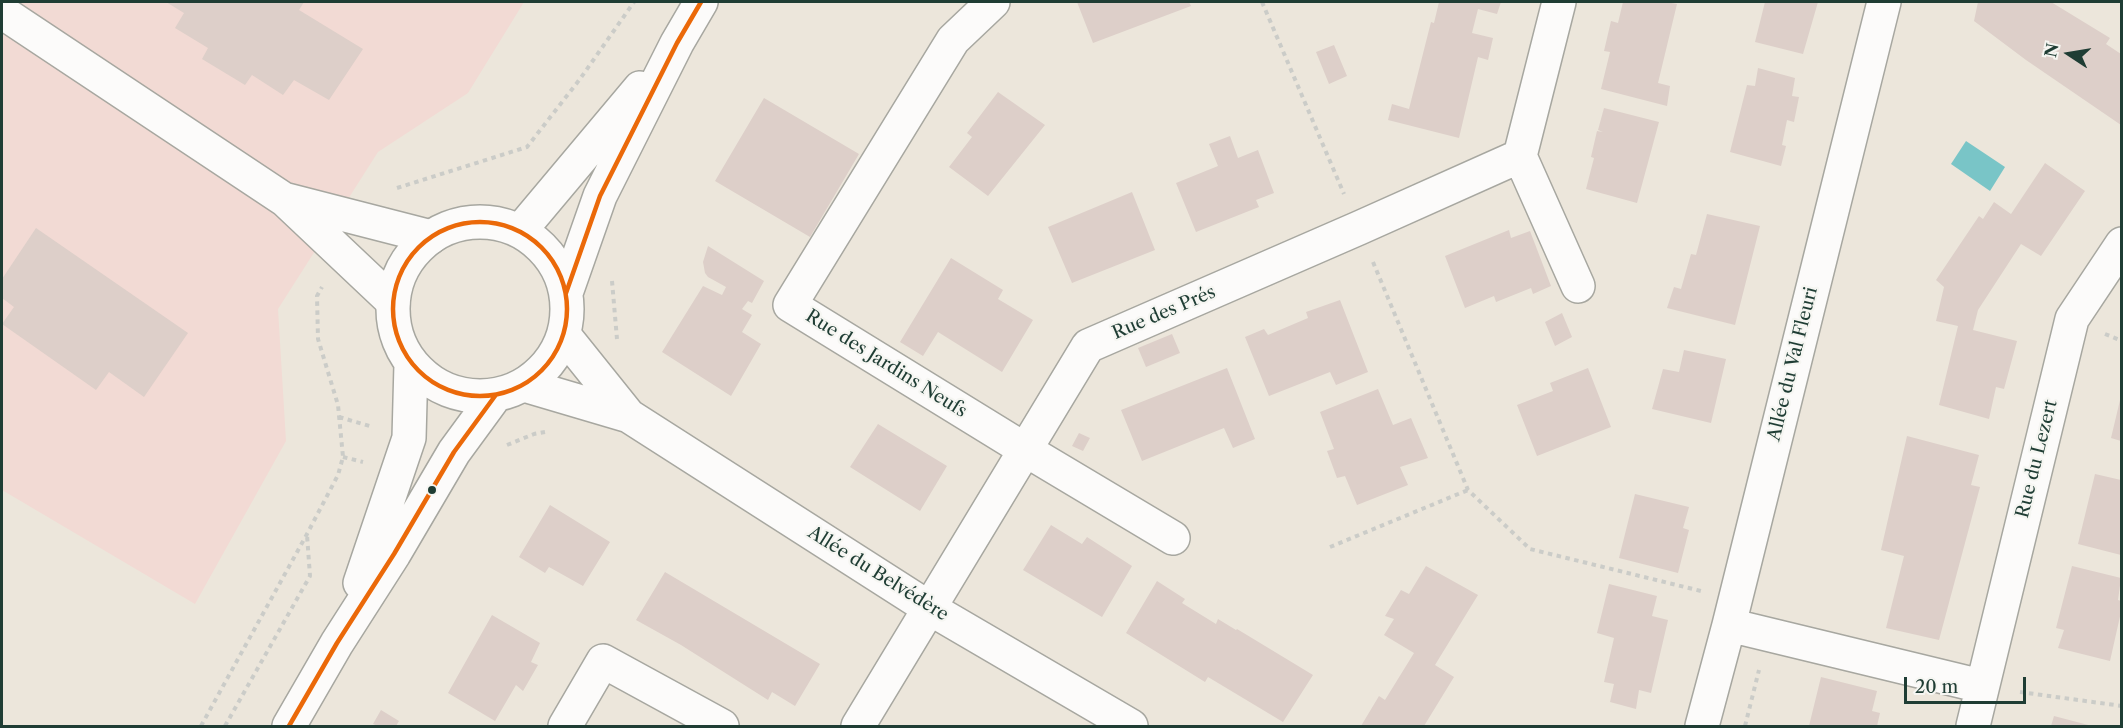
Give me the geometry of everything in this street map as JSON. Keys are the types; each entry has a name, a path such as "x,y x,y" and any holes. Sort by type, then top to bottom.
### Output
{"street":[{"path":"289,726 454,452 510,391 551,363 564,335 566,293 600,196 701,2"},
{"name":"Rue des Jardins Neufs","path":"993,2 953,40 790,305 1173,538"},
{"path":"1559,2 1520,156 1578,286"},
{"name":"Allée du Val Fleuri","path":"1702,726 1884,2"},
{"path":"2,12 285,200 393,302"},
{"path":"520,231 678,43"},
{"name":"Rue des Prés","path":"858,726 1088,346 1520,156"},
{"path":"285,200 431,237"},
{"path":"510,391 470,397 441,388 411,364 397,338 393,302 400,272 409,258 431,237 458,224 491,222 520,231 536,242 556,265 566,293"},
{"name":"Rue du Lezert","path":"1973,726 2072,319 2121,244"},
{"name":"Allée du Belvédère","path":"564,335 619,404 929,608 1131,726"},
{"path":"337,643 374,544 409,438 411,364"},
{"name":"Allée du Belvédère","path":"510,391 619,404"},
{"path":"1732,612 1981,687"},
{"path":"566,726 603,661 717,725"}],"path":[{"path":"387,192 527,147 580,79 634,2"},
{"path":"1262,2 1468,490 1530,549 1732,612"},
{"path":"611,270 621,371 619,404"},
{"path":"201,726 308,534 338,475 343,457 339,417 318,339 317,296 325,279"},
{"path":"339,417 409,438"},
{"path":"505,446 534,434 553,431"},
{"path":"1330,547 1468,490"},
{"path":"225,726 310,576 308,534"},
{"path":"1981,687 2121,706"}],"shaded area":[{"path":"2,2 524,2 468,93 378,152 278,309 286,441 195,604 2,490"}],"water":[{"path":"1966,141 2005,167 1990,191 1951,164"}],"building":[{"path":"166,2 304,2 299,10 363,49 329,100 294,80 283,95 252,75 245,85 202,59 208,48 175,28 184,13"},
{"path":"1077,2 1189,2 1191,6 1093,43"},
{"path":"1439,2 1501,2 1497,14 1478,9 1472,33 1493,38 1488,60 1478,57 1459,138 1388,120 1392,104 1409,109 1431,22 1434,23"},
{"path":"1623,2 1677,4 1658,83 1670,86 1667,106 1601,89 1610,52 1604,51 1611,21 1618,23"},
{"path":"1765,2 1818,2 1803,54 1755,42"},
{"path":"1978,2 2051,2 2110,38 2106,44 2121,54 2121,125 2026,60 1974,21"},
{"path":"1334,45 1347,76 1329,84 1316,52"},
{"path":"1758,68 1795,78 1792,96 1799,97 1794,122 1787,120 1782,145 1786,146 1781,166 1730,152 1747,85 1755,86"},
{"path":"998,92 1045,125 988,196 949,167 972,137 967,133"},
{"path":"764,98 859,154 810,237 715,181"},
{"path":"1604,108 1659,122 1637,203 1586,189 1594,158 1591,157 1597,131 1603,132 1598,130"},
{"path":"1230,136 1238,158 1258,150 1274,193 1256,200 1259,207 1196,232 1176,183 1218,166 1209,144"},
{"path":"2045,163 2085,191 2041,256 2021,244 1978,310 1973,330 2017,341 2004,389 1996,387 1989,419 1939,405 1958,326 1936,321 1944,287 1936,280 1979,216 1983,219 1994,202 2011,214"},
{"path":"1132,192 1155,250 1072,283 1048,227"},
{"path":"1707,214 1760,226 1735,325 1667,308 1674,287 1681,289 1691,254 1696,255"},
{"path":"36,228 188,333 144,397 109,372 96,390 2,324 14,307 2,298 2,279"},
{"path":"1509,230 1511,238 1530,231 1551,286 1533,294 1531,288 1496,302 1494,296 1465,308 1445,256"},
{"path":"708,246 764,281 752,303 748,301 742,309 752,315 742,332 761,344 731,396 662,352 703,286 722,295 726,287 705,273 703,262"},
{"path":"951,258 1003,290 998,299 1033,320 1002,372 938,332 923,356 900,342"},
{"path":"1340,300 1368,372 1336,385 1330,372 1269,396 1245,337 1264,329 1268,335 1308,318 1306,312"},
{"path":"1562,313 1572,337 1555,346 1545,322"},
{"path":"1172,334 1180,353 1146,367 1138,348"},
{"path":"1684,350 1726,359 1711,423 1652,409 1663,369 1679,372"},
{"path":"1227,368 1255,439 1233,448 1224,428 1142,461 1121,410"},
{"path":"1588,368 1611,427 1537,456 1517,405 1553,391 1550,383"},
{"path":"1378,389 1393,425 1411,418 1428,458 1400,467 1408,485 1357,505 1345,476 1337,478 1327,451 1334,449 1320,412"},
{"path":"2121,396 2121,441 2111,438"},
{"path":"878,424 947,466 920,511 850,467"},
{"path":"1079,433 1090,438 1083,451 1072,446"},
{"path":"1907,436 1979,455 1971,485 1980,487 1939,640 1886,628 1904,556 1881,550"},
{"path":"2095,474 2121,480 2121,555 2078,544"},
{"path":"1635,494 1689,507 1683,528 1689,530 1678,573 1619,558"},
{"path":"550,505 610,542 583,586 549,567 545,573 519,557"},
{"path":"1051,525 1082,544 1087,537 1132,566 1102,617 1023,570"},
{"path":"1426,566 1478,595 1435,665 1454,677 1424,726 1361,726 1379,696 1385,700 1414,653 1384,635 1394,619 1385,616 1401,590 1409,594"},
{"path":"2072,566 2121,578 2118,600 2121,601 2121,612 2110,661 2058,648 2064,630 2056,628"},
{"path":"665,572 820,664 795,706 772,692 768,700 681,645 636,620"},
{"path":"1157,581 1185,599 1182,603 1216,624 1218,619 1313,675 1283,722 1208,677 1205,682 1126,633"},
{"path":"1609,584 1657,596 1652,616 1668,620 1651,693 1639,690 1636,709 1610,702 1614,684 1604,682 1614,638 1597,633"},
{"path":"492,615 540,643 531,662 538,665 523,691 516,685 495,721 448,693"},
{"path":"1821,677 1877,691 1872,711 1880,713 1877,726 1809,726"},
{"path":"381,710 399,721 396,726 373,724"},
{"path":"2054,716 2092,726 2051,726"}],"transit line":[{"path":"566,293 600,196 677,43 701,2"},
{"path":"480,222 513,229 542,247 560,276 567,309 560,342 542,371 513,389 480,396 447,389 418,371 400,342 393,309 400,276 418,247 447,229 480,222"},
{"path":"289,726 454,452 495,396"}]}
